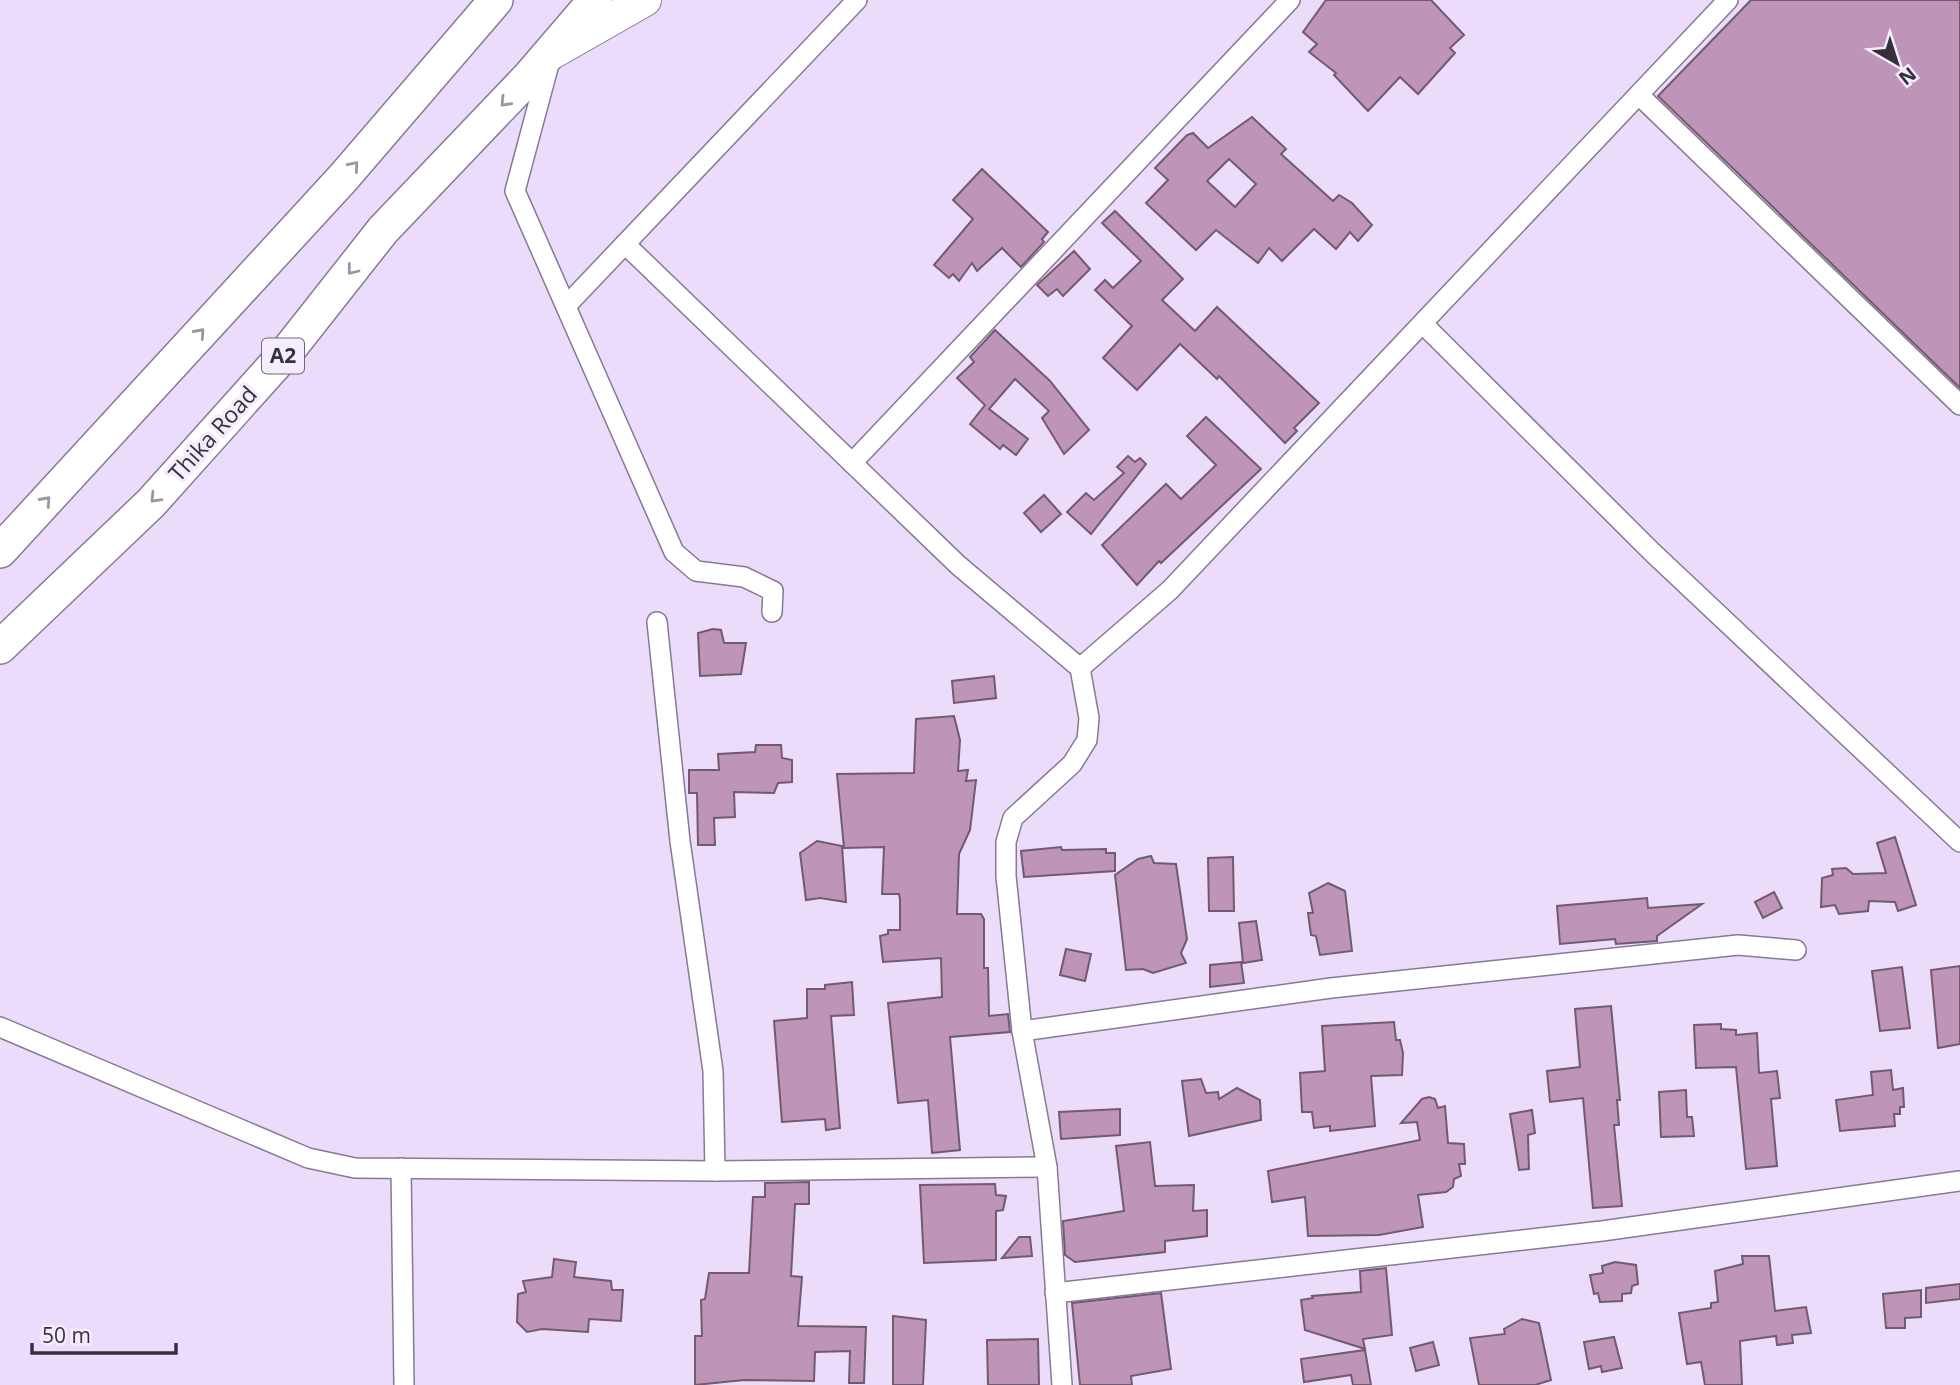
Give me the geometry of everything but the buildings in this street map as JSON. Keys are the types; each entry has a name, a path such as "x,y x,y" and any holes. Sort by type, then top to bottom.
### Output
{"highway":[{"path":"0,551 343,178 496,0"},
{"name":"Thika Road","path":"0,647 151,503 290,348 383,230 552,52 595,0"}],"main road":[{"name":"Thika Road","path":"552,52 645,0"}],"street":[{"path":"566,306 857,0"},
{"path":"852,463 1290,0"},
{"path":"1080,668 1170,590 1728,0"},
{"path":"552,52 515,191 674,552 696,572 744,578 773,591 772,612"},
{"path":"1639,95 1960,405"},
{"path":"625,244 958,565 1080,668 1090,718 1087,740 1073,764 1013,818 1006,842 1006,876 1022,1031 1046,1167 1062,1385"},
{"path":"1423,324 1652,552 1960,842"},
{"path":"657,622 681,841 713,1071 715,1171"},
{"path":"1022,1031 1331,988 1724,946 1796,950"},
{"path":"0,1027 308,1158 355,1168 715,1171 1046,1167"},
{"path":"401,1168 404,1385"},
{"path":"1055,1293 1602,1231 1960,1181"}]}
